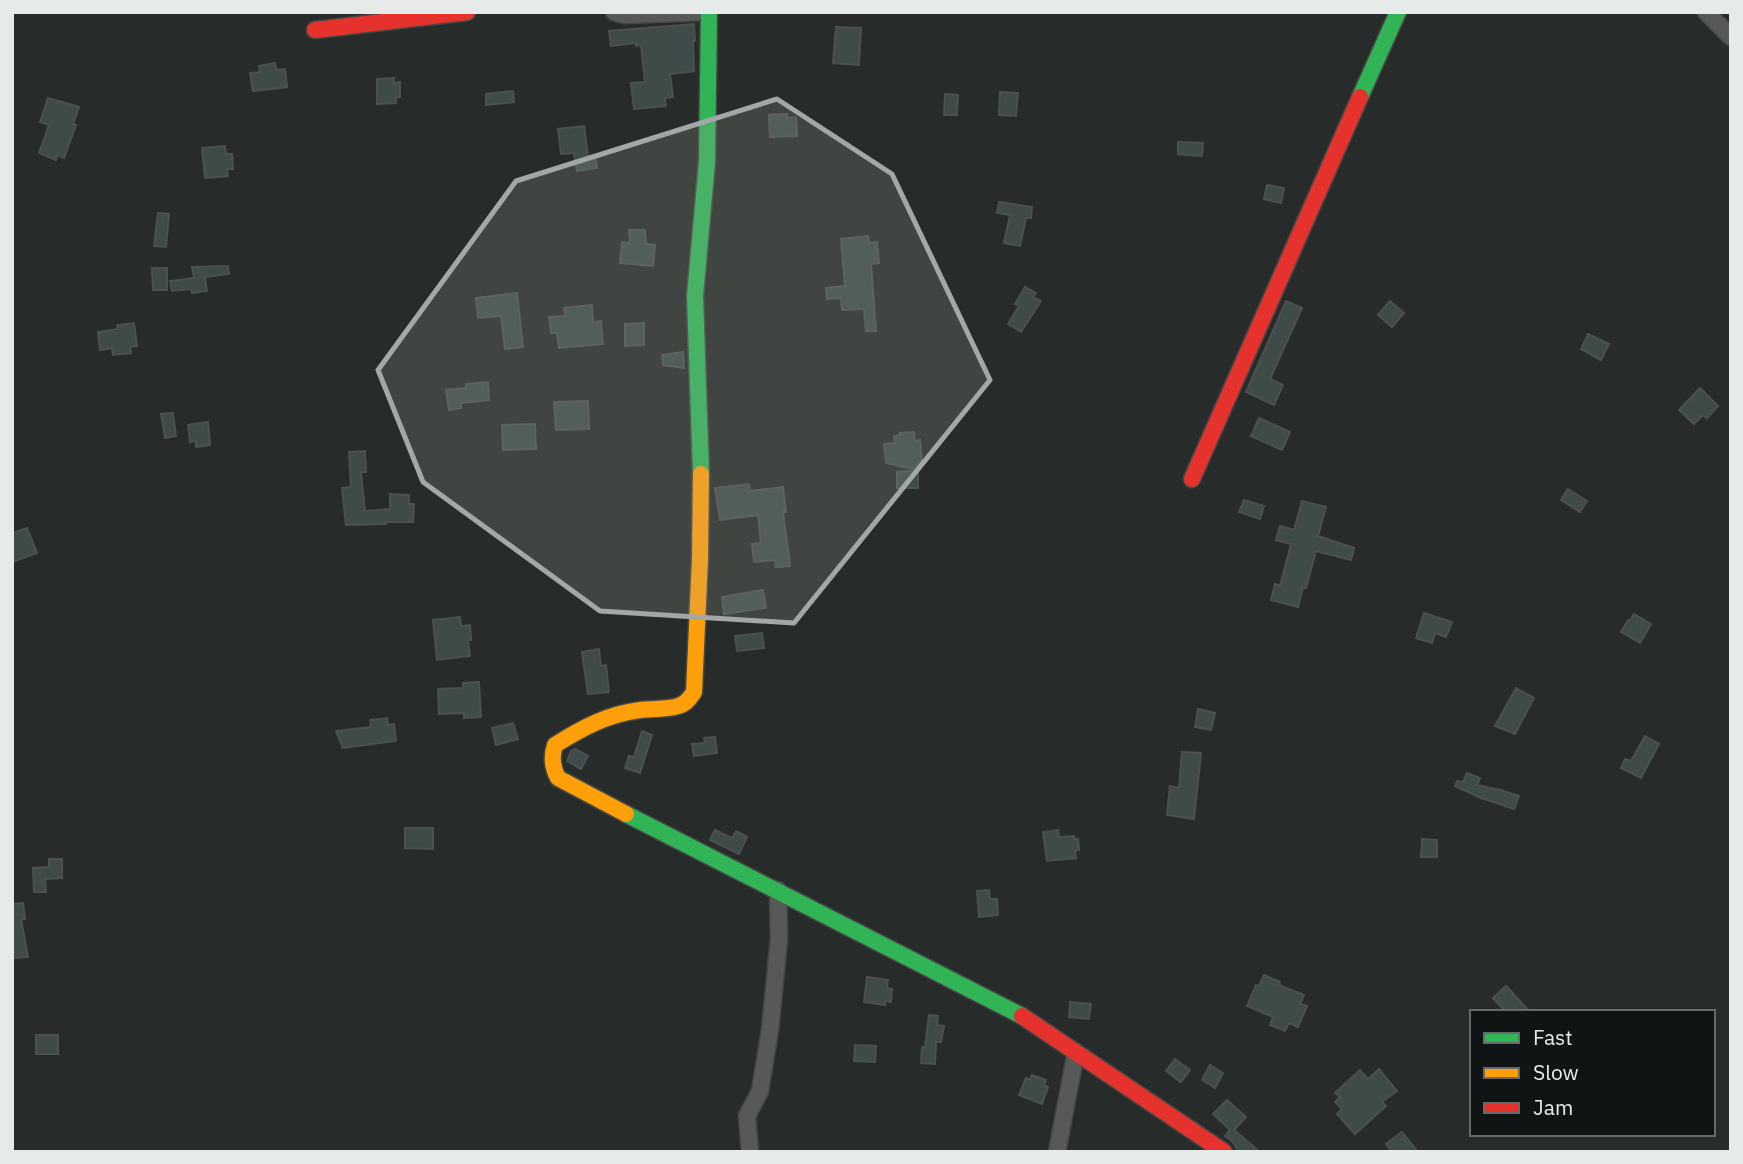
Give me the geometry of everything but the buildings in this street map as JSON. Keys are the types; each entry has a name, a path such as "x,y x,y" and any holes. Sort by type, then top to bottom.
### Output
{"street":[{"path":"314,30 467,12"},
{"path":"614,12 625,15 708,12 706,162 695,296 701,464 701,559 694,692 689,700 678,706 638,710 590,724 555,746 552,763 558,778 1018,1013 1224,1152"},
{"path":"1192,478 1398,12"},
{"path":"1706,12 1731,37"},
{"path":"750,1152 747,1116 760,1091 771,1030 779,939 778,890"},
{"path":"1057,1152 1076,1052"}],"highlighted area":[{"path":"777,99 892,174 990,380 794,623 600,611 423,482 378,370 516,181"}],"traffic: fast":[{"path":"701,474 695,296 707,162 709,12"},
{"path":"1360,97 1398,12"},
{"path":"626,814 1022,1016"}],"traffic: slow":[{"path":"626,814 558,778 554,770 554,749 555,745 596,723 628,712 678,706 686,702 694,692 701,474"}],"traffic: jam":[{"path":"315,30 467,12"},
{"path":"1192,479 1360,97"},
{"path":"1022,1016 1224,1152"}]}
